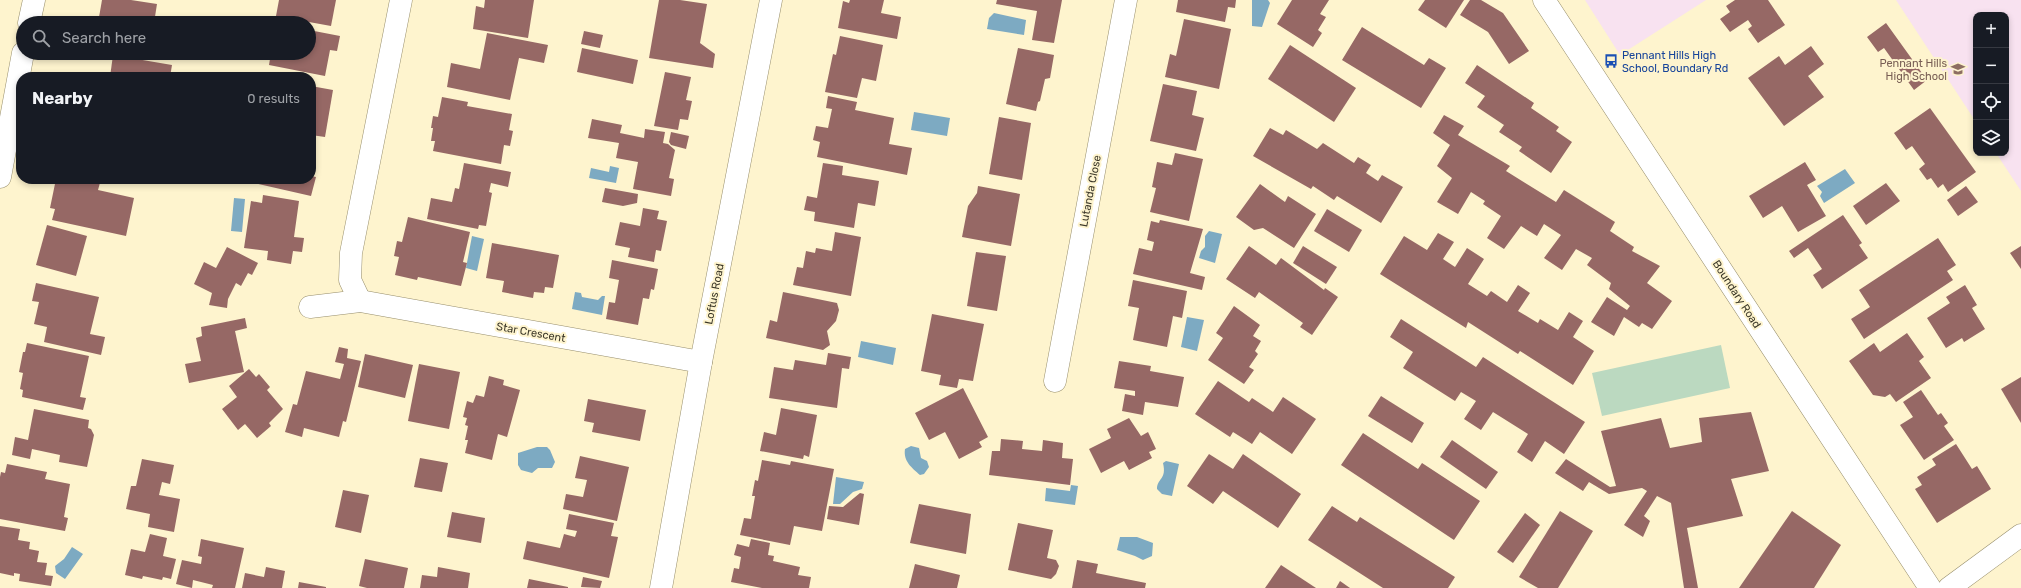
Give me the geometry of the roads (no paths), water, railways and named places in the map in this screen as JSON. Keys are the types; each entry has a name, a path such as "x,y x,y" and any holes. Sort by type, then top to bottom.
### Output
{"street":[{"path":"31,16 34,0"},
{"path":"360,301 350,280 351,253 401,0"},
{"name":"Loftus Road","path":"661,588 701,362 771,0"},
{"name":"Lutanda Close","path":"1055,381 1126,0"},
{"name":"Boundary Road","path":"1544,0 1930,588"},
{"path":"19,72 22,60"},
{"path":"0,177 16,91"},
{"name":"Star Crescent","path":"310,307 360,301 701,362"},
{"path":"1949,588 2021,536"}],"water":[{"path":"1252,0 1268,0 1270,3 1262,27 1252,26"},
{"path":"994,13 1026,20 1024,35 987,29 989,18"},
{"path":"914,112 950,118 947,136 911,130"},
{"path":"610,166 619,168 616,183 589,178 591,168 609,172"},
{"path":"1845,169 1855,183 1824,203 1820,196 1822,192 1817,186"},
{"path":"234,198 245,199 242,232 231,231"},
{"path":"1209,231 1222,234 1215,263 1199,258 1201,251 1205,247 1205,236"},
{"path":"472,236 484,239 477,271 466,268"},
{"path":"575,292 581,293 582,297 598,300 602,296 605,296 602,315 572,309"},
{"path":"1187,317 1204,320 1197,351 1181,347"},
{"path":"861,341 896,348 893,365 858,357"},
{"path":"911,446 919,448 921,458 927,461 929,467 924,474 920,475 911,467 905,457 905,449"},
{"path":"537,447 547,447 550,450 555,462 552,468 538,468 532,473 521,470 518,465 518,453"},
{"path":"1166,461 1179,464 1172,496 1162,494 1157,489 1157,485 1164,473 1163,463"},
{"path":"836,477 864,482 862,489 853,492 840,504 833,504"},
{"path":"1071,485 1078,486 1075,505 1045,501 1046,488 1070,491"},
{"path":"1120,537 1137,537 1153,543 1152,556 1143,560 1117,550"},
{"path":"72,547 83,554 65,579 56,573 55,566 64,559"}],"place":[{"name":"Pennant Hills High School, Boundary Rd","path":"1611,61"},
{"name":"Pennant Hills High School","path":"1958,69"}]}
